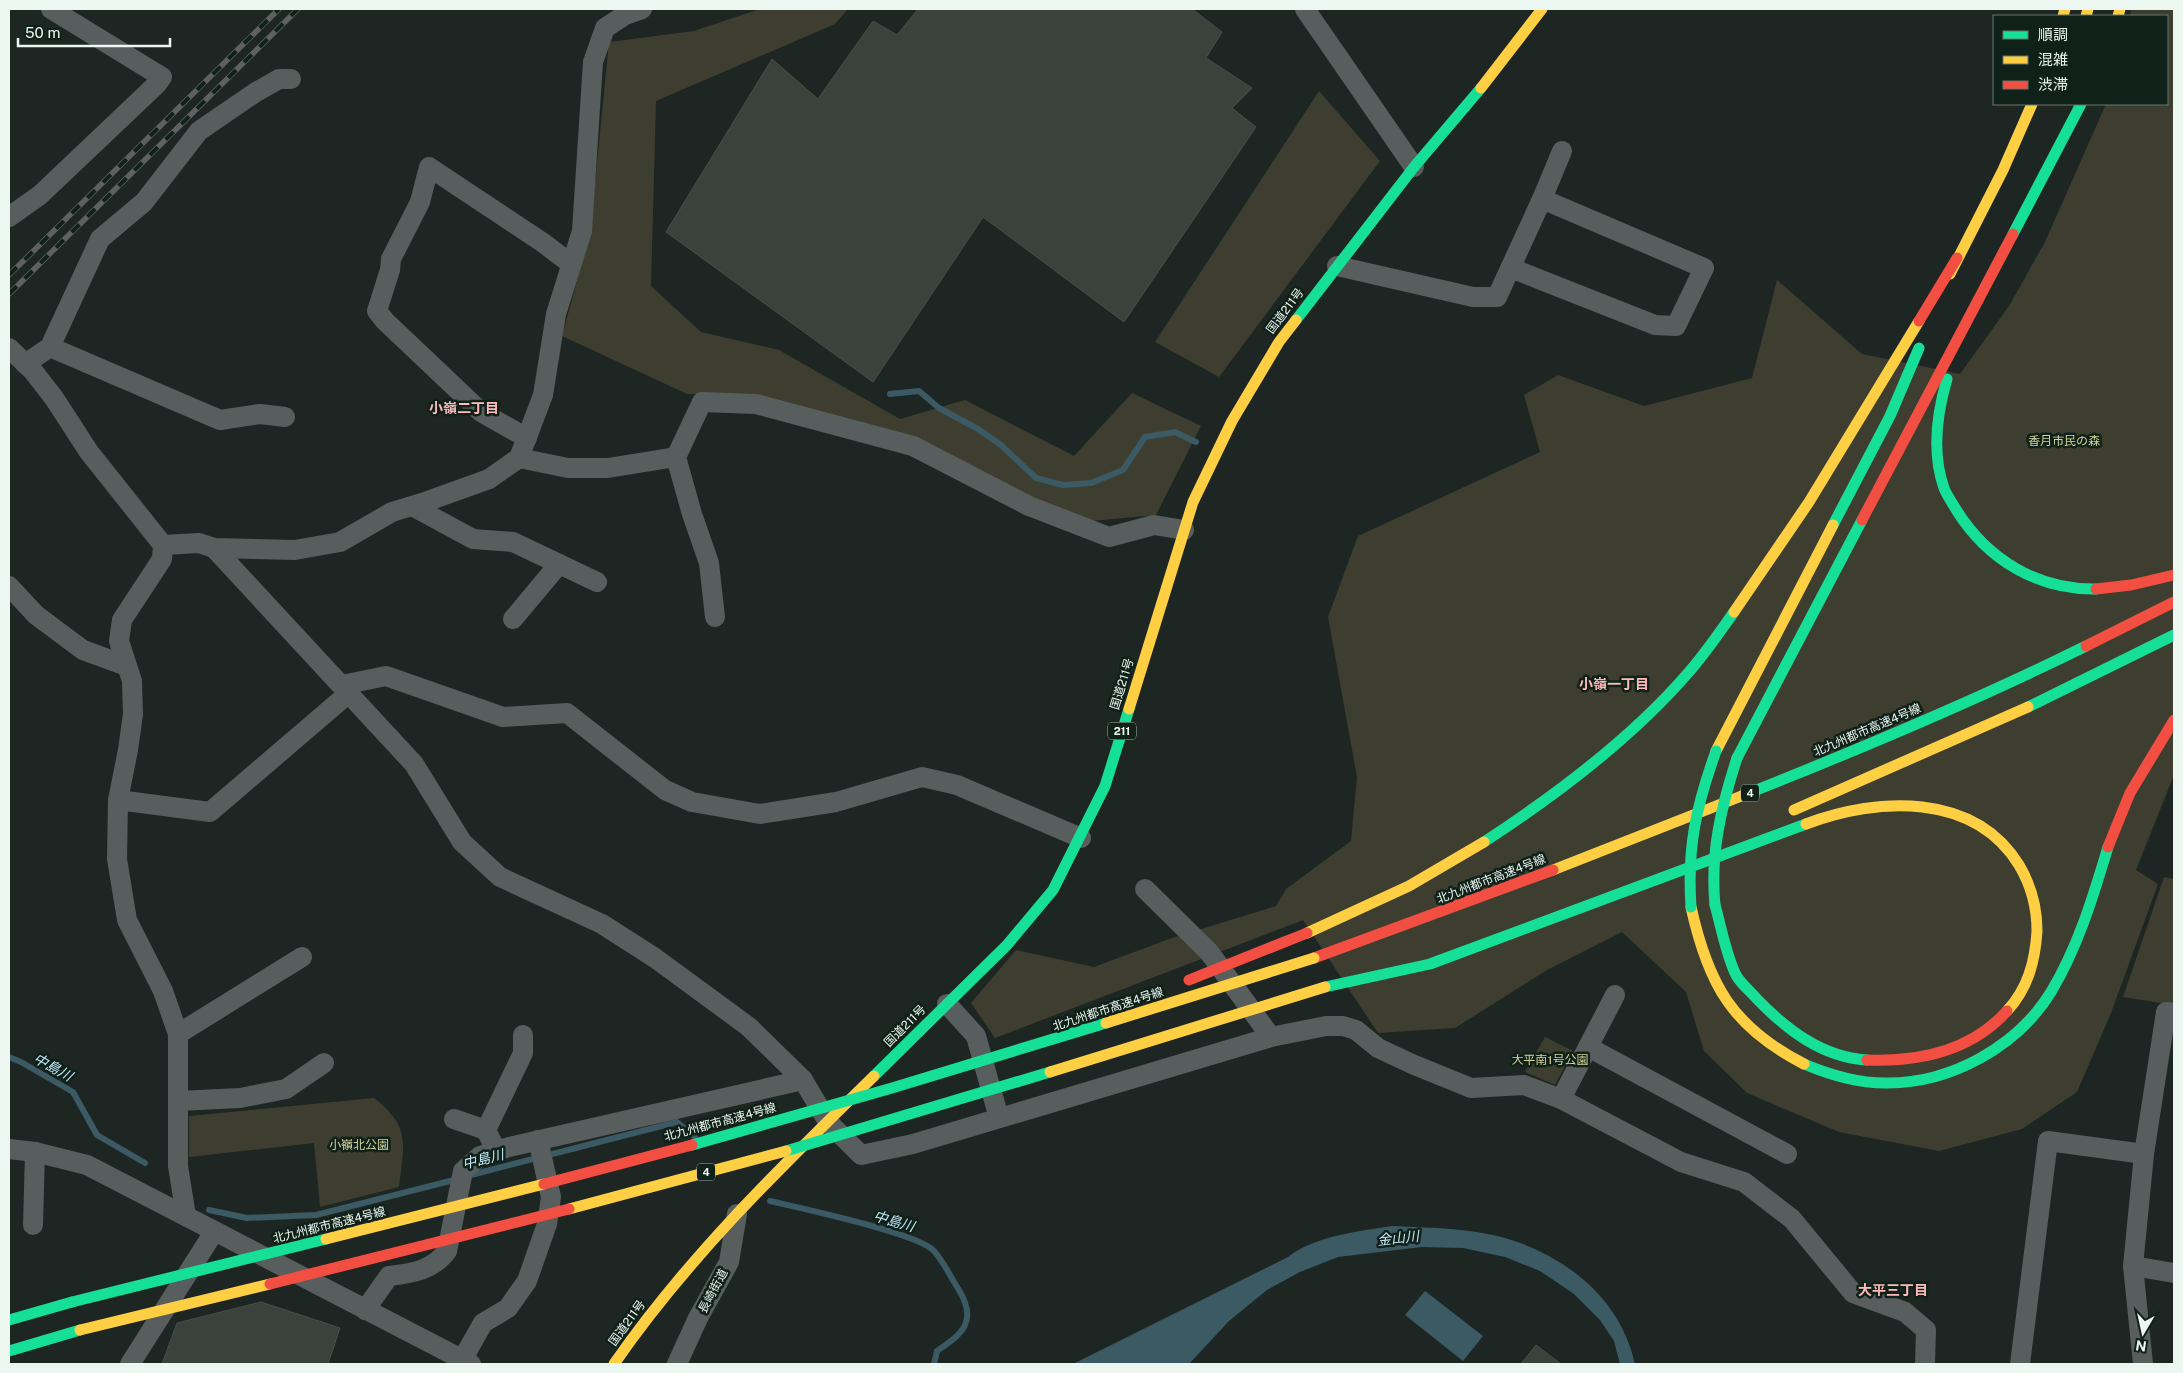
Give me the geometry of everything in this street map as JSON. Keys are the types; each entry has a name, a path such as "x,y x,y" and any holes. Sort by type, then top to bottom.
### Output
{"highway":[{"name":"国道211号","path":"1527,29 1538,9"},
{"name":"国道211号","path":"614,1364 646,1318 737,1214 1007,945 1053,890 1081,838 1105,786 1193,502 1242,405 1278,342 1414,167 1465,108 1542,9"},
{"path":"2003,170 2032,105"},
{"path":"1174,986 1307,933 1376,902 1442,868 1533,808 1614,744 1678,683 1725,625 1817,488 1957,258 2003,170 2042,105"},
{"path":"1325,987 1430,964 1824,816 1865,807 1902,805 1934,808 1967,818 1999,838 2023,867 2036,900 2038,931 2034,965 2017,1000 1990,1027 1960,1046 1930,1057 1887,1062 1849,1057 1809,1042 1772,1016 1737,978 1715,905 1713,870 1718,827 1726,792 1738,758 2080,105"},
{"path":"1957,258 1890,416 1716,751 1701,791 1693,828 1689,864 1691,907 1699,942 1711,975 1733,1010 1766,1042 1802,1064 1843,1079 1885,1084 1929,1080 1969,1066 2006,1044 2037,1012 2060,977 2082,929 2118,818 2144,766 2174,720"},
{"path":"1981,296 1954,360 1945,386 1939,416 1938,446 1944,488 1964,524 1990,552 2020,572 2058,586 2100,588 2140,585 2174,575"},
{"name":"北九州都市高速4号線","path":"9,1320 72,1302 400,1221 739,1132 1024,1050 1314,958 1572,863 1846,755 2007,685 2174,602"},
{"path":"1783,814 1855,785 2003,719 2174,635"},
{"path":"1676,858 1729,836"},
{"name":"4","path":"9,1351 80,1330 410,1251 754,1159 1033,1078 1325,987 1415,955"},
{"path":"1024,1050 1148,998"}],"street":[{"path":"9,217 40,195 157,84 162,77 51,9"},
{"path":"162,545 199,543 214,548 295,550 340,542 392,512 489,479 519,458 544,396 556,314 582,231 593,62 604,28 625,15 642,9"},
{"path":"1306,9 1414,167"},
{"path":"25,364 50,347 100,239 144,202 199,131 256,92 279,79 291,78"},
{"path":"1337,266 1474,297 1497,297 1562,151"},
{"path":"527,438 481,412 385,321 377,311 390,270 391,259 420,202 429,167 572,264"},
{"path":"1510,268 1655,325 1676,326 1704,268 1542,199"},
{"path":"50,347 220,420 260,414 284,417"},
{"path":"9,348 54,398 89,452 162,545 162,559 122,620 119,641 132,681 133,714 118,800 118,859 127,920 163,991 178,1034 178,1166 186,1216"},
{"path":"715,617 709,563 692,514 676,457 702,402 756,404 913,446 1029,506 1109,537 1154,525 1184,530"},
{"path":"519,458 568,468 608,468 676,457"},
{"path":"412,506 473,540 513,542 597,582"},
{"path":"214,548 414,764 462,842 500,877 602,924 655,958 749,1027 803,1080 828,1122 860,1156 913,1144 1271,1037 1326,1026 1343,1026 1356,1030 1378,1048 1471,1088 1524,1085 1561,1099 1681,1162 1744,1182 1792,1219 1853,1293 1905,1312 1926,1330 1925,1364"},
{"path":"513,619 560,564"},
{"path":"9,586 36,615 83,650 127,666"},
{"path":"118,800 210,812 345,689 386,676 503,717 567,713 665,790 692,802 760,814 836,802 922,777 957,785 1081,838"},
{"path":"1145,889 1208,952 1271,1037"},
{"path":"178,1034 302,957"},
{"path":"1561,1099 1615,995"},
{"path":"947,1004 976,1036 999,1118"},
{"path":"2143,1364 2133,1266 2144,1154 2166,1012 2174,1013"},
{"path":"486,1130 523,1053 523,1035"},
{"path":"1588,1047 1787,1154"},
{"path":"178,1101 240,1098 286,1089 324,1063"},
{"path":"365,1310 389,1276 419,1272 441,1260 447,1251 463,1171 480,1156 803,1080"},
{"path":"454,1119 486,1130 496,1151"},
{"path":"2020,1364 2048,1141 2144,1154"},
{"path":"9,1149 35,1152 87,1165 466,1362 483,1323 508,1308 527,1281 547,1224 551,1197 539,1143"},
{"path":"33,1225 35,1152"},
{"name":"長崎街道","path":"677,1364 698,1318 729,1262 737,1214"},
{"path":"130,1364 214,1232"},
{"path":"2133,1266 2174,1273"}],"green space":[{"path":"760,9 848,9 835,24 656,101 651,286 701,332 779,350 900,419 965,400 1074,456 1132,393 1201,426 1156,515 1081,522 754,395 687,394 562,336 590,233 609,42 694,31"},
{"name":"香月市民の森","path":"2131,9 2174,9 2174,775 2136,870 2158,884 2111,1013 2077,1092 2022,1129 1939,1151 1839,1132 1747,1093 1704,1051 1686,992 1622,932 1547,970 1455,1028 1378,1033 1303,920 995,1038 971,1003 1016,950 1094,967 1169,939 1276,906 1286,889 1351,841 1357,777 1328,617 1358,536 1540,452 1524,395 1558,375 1644,406 1752,378 1777,280 1862,354 1960,374 2009,306 2045,242 2106,105 2168,105 2168,15 2130,15"},
{"path":"1319,91 1380,161 1219,377 1155,342"},
{"path":"2164,877 2174,879 2174,1005 2123,997"},
{"name":"大平南1号公園","path":"1545,1037 1573,1051 1555,1085 1525,1072"},
{"name":"小嶺北公園","path":"374,1098 394,1118 402,1137 403,1148 399,1187 320,1207 314,1143 189,1157 189,1116"}],"water":[{"name":"金山川","path":"1392,1226 1459,1230 1492,1235 1523,1244 1543,1253 1580,1276 1609,1306 1629,1343 1635,1364 1620,1364 1614,1341 1600,1320 1574,1294 1540,1271 1505,1257 1463,1248 1422,1247 1338,1257 1300,1272 1267,1290 1229,1321 1189,1364 1073,1364 1311,1244 1324,1239"},
{"path":"1425,1291 1483,1336 1463,1361 1405,1315"}],"building":[{"path":"918,9 1192,9 1222,32 1206,58 1252,88 1232,108 1256,127 1124,322 983,217 873,382 666,232 772,59 818,99 873,21 897,35"},
{"path":"261,1302 340,1328 328,1364 162,1364 177,1323"},
{"path":"1536,1345 1561,1364 1521,1364"}],"waterway":[{"path":"890,394 919,391 939,408 978,429 1001,445 1036,478 1063,485 1091,483 1123,470 1145,437 1175,432 1196,442"},
{"name":"中島川","path":"9,1057 73,1092 97,1135 145,1163"},
{"name":"中島川","path":"467,1176 677,1122 695,1137"},
{"name":"中島川","path":"209,1210 247,1218 316,1215 458,1179"},
{"name":"中島川","path":"770,1201 883,1229 924,1244 934,1251 959,1290 965,1301 967,1311 967,1319 960,1333 937,1351 934,1364"}],"railway":[{"path":"9,275 279,9"},
{"path":"9,294 298,9"}],"traffic: fast":[{"path":"1296,320 1414,167 1481,88"},
{"path":"2013,234 2080,105"},
{"path":"1833,525 1890,416 1919,348"},
{"path":"1947,379 1938,419 1937,448 1940,475 1948,497 1969,528 1984,544 2016,569 2054,584 2096,589"},
{"path":"1737,758 1862,520"},
{"path":"1484,842 1538,805 1618,743 1666,697 1694,666 1734,612"},
{"path":"2028,707 2174,635"},
{"path":"1744,795 1917,724 2086,646"},
{"path":"874,1076 1007,945 1053,890 1105,786 1129,709"},
{"path":"1691,907 1690,865 1694,828 1703,791 1716,751"},
{"path":"1715,905 1714,867 1718,831 1726,794 1737,758"},
{"path":"1325,987 1430,964 1806,824"},
{"path":"1804,1064 1824,1072 1854,1080 1875,1083 1909,1082 1934,1077 1957,1069 1980,1059 2001,1045 2020,1030 2037,1012 2061,975 2084,921 2108,847"},
{"path":"1715,905 1732,967 1740,981 1756,998 1805,1040 1834,1053 1850,1058 1867,1060"},
{"path":"692,1145 892,1088 1106,1023"},
{"path":"786,1151 1050,1072"},
{"path":"72,1302 326,1239"},
{"path":"9,1320 72,1302"},
{"path":"9,1351 80,1330"}],"traffic: slow":[{"path":"1481,88 1542,9"},
{"path":"2063,15 2065,9"},
{"path":"2086,15 2088,9"},
{"path":"2118,15 2120,9"},
{"path":"1950,274 2003,170 2032,105"},
{"path":"1129,709 1193,502 1232,421 1279,342 1296,320"},
{"path":"1734,612 1809,502 1919,321"},
{"path":"1716,751 1833,525"},
{"path":"1794,810 2028,707"},
{"path":"1553,870 1744,795"},
{"path":"1806,824 1834,815 1863,809 1893,806 1922,807 1951,813 1977,824 2000,841 2019,865 2027,881 2037,922 2034,953 2029,974 2020,993 2007,1011"},
{"path":"1307,933 1409,886 1484,842"},
{"path":"1691,907 1706,959 1715,981 1727,1000 1758,1035 1804,1064"},
{"path":"1106,1023 1314,958"},
{"path":"1050,1072 1325,987"},
{"path":"614,1364 704,1250 770,1179 874,1076"},
{"path":"569,1209 786,1151"},
{"path":"326,1239 544,1184"},
{"path":"80,1330 270,1284"}],"traffic: jam":[{"path":"1862,520 2013,234"},
{"path":"1919,321 1957,258"},
{"path":"2096,589 2131,585 2174,575"},
{"path":"2086,646 2174,602"},
{"path":"2108,847 2130,793 2174,720"},
{"path":"1314,958 1553,870"},
{"path":"1189,980 1307,933"},
{"path":"1867,1060 1906,1059 1925,1056 1961,1045 1993,1025 2007,1011"},
{"path":"544,1184 692,1145"},
{"path":"270,1284 569,1209"}],"district":[{"name":"小嶺二丁目","path":"464,408"},
{"name":"小嶺一丁目","path":"1614,684"},
{"name":"大平三丁目","path":"1893,1290"}]}
